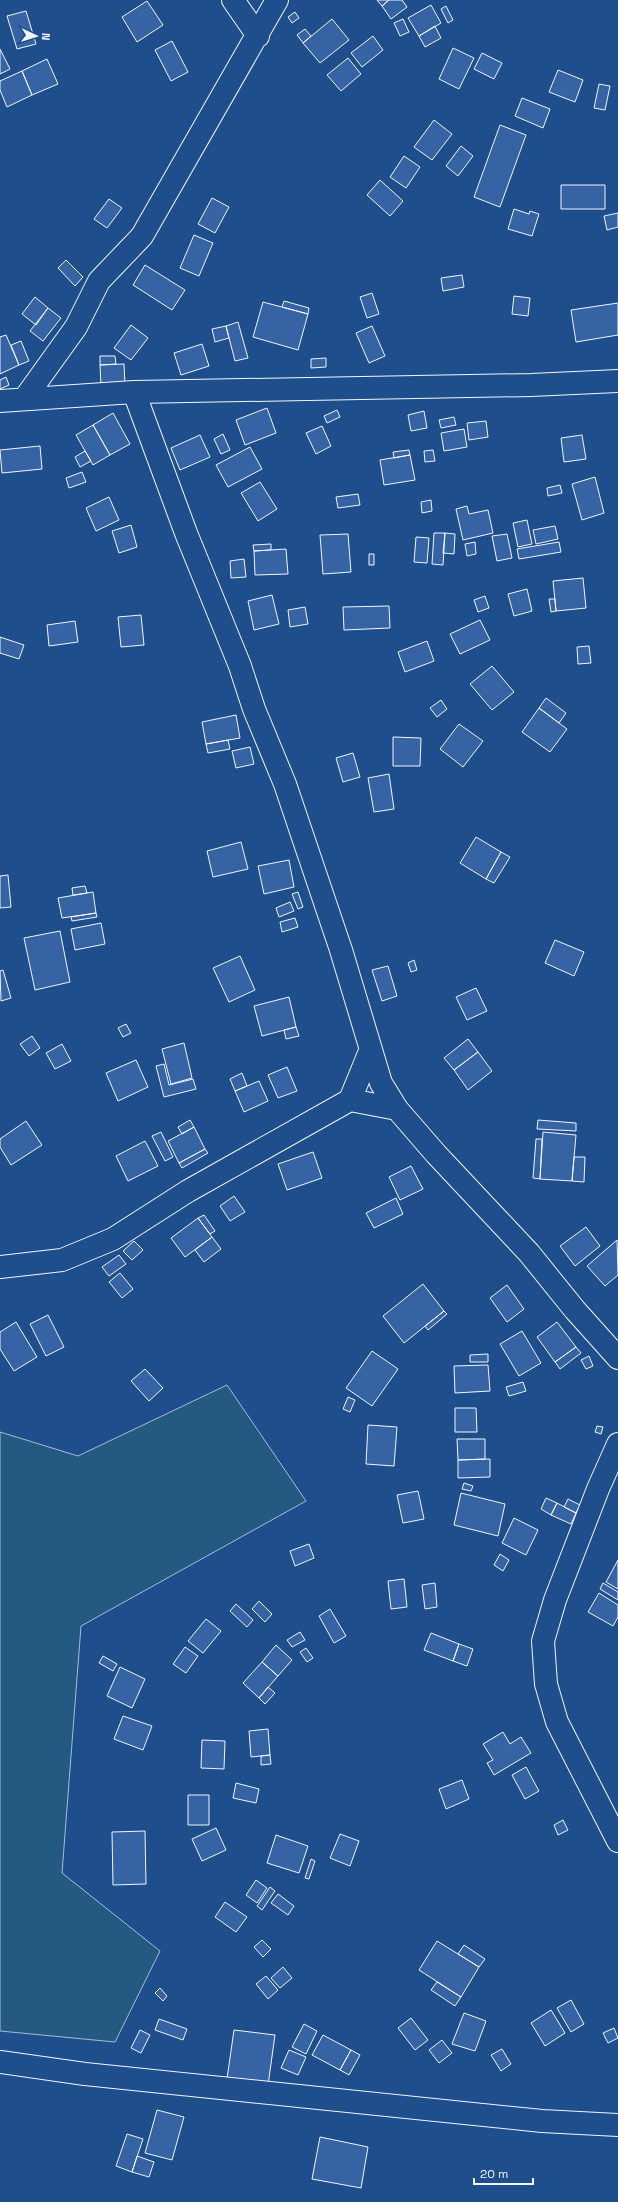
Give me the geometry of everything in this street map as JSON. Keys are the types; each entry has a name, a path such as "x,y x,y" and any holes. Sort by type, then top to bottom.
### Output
{"street":[{"path":"233,0 258,36"},
{"path":"25,398 76,327 99,281 142,236 258,36 277,0"},
{"path":"0,401 25,398 134,392 531,385 618,381"},
{"path":"134,392 186,533 240,666 254,708 285,784 341,950 381,1083 397,1109 436,1154 529,1253 575,1310 618,1358"},
{"path":"0,1267 62,1260 113,1239 188,1191 350,1100 370,1050"},
{"path":"350,1100 397,1109"},
{"path":"618,1444 598,1489 558,1592 543,1641 546,1684 557,1722 618,1841"},
{"path":"0,2062 85,2074 542,2121 618,2125"}],"shaded area":[{"path":"227,1385 306,1501 81,1626 62,1873 160,1951 115,2042 0,2031 0,1432 78,1456"}],"building":[{"path":"377,0 389,0 382,6"},
{"path":"389,0 402,0 407,7 391,19 382,6"},
{"path":"147,1 163,25 137,42 122,17"},
{"path":"431,5 441,23 419,36 408,18"},
{"path":"446,6 453,20 448,23 441,9"},
{"path":"26,11 36,44 17,49 7,16"},
{"path":"295,12 299,18 292,23 288,17"},
{"path":"332,19 349,40 320,63 303,43"},
{"path":"403,19 409,32 400,36 394,23"},
{"path":"435,26 441,38 425,47 419,36"},
{"path":"305,29 311,36 303,43 297,35"},
{"path":"373,36 383,50 362,67 351,53"},
{"path":"172,41 188,72 171,81 155,50"},
{"path":"453,48 474,58 459,89 439,79"},
{"path":"0,49 10,69 0,74"},
{"path":"482,53 502,63 494,79 474,69"},
{"path":"348,58 361,74 341,91 327,75"},
{"path":"47,59 58,84 32,95 22,71"},
{"path":"558,70 583,80 575,102 549,92"},
{"path":"22,71 32,95 7,107 0,90 0,81"},
{"path":"599,84 610,86 605,110 594,108"},
{"path":"522,98 550,109 543,128 515,116"},
{"path":"434,120 452,134 432,160 414,147"},
{"path":"500,125 526,135 500,207 474,197"},
{"path":"461,146 473,156 458,176 446,166"},
{"path":"404,156 420,167 406,188 390,177"},
{"path":"380,180 403,201 390,216 367,195"},
{"path":"561,185 605,185 605,209 561,209"},
{"path":"212,198 229,207 215,233 198,224"},
{"path":"109,199 122,208 107,228 94,219"},
{"path":"514,209 529,214 530,211 539,214 532,236 508,229"},
{"path":"618,213 618,227 607,230 604,216"},
{"path":"194,235 213,243 199,276 180,268"},
{"path":"66,260 83,277 75,286 58,268"},
{"path":"145,265 185,290 172,310 133,285"},
{"path":"462,275 464,287 443,291 441,278"},
{"path":"372,293 379,314 367,318 360,297"},
{"path":"514,296 530,298 528,316 512,314"},
{"path":"35,297 48,308 36,325 22,314"},
{"path":"284,301 309,308 308,314 282,307"},
{"path":"263,302 308,314 298,350 253,337"},
{"path":"618,303 618,335 576,342 571,310"},
{"path":"48,308 61,318 43,341 30,331"},
{"path":"238,322 248,358 235,361 226,326"},
{"path":"131,325 148,338 131,360 114,348"},
{"path":"226,326 229,338 215,342 212,329"},
{"path":"372,326 385,356 369,363 356,333"},
{"path":"6,335 19,365 0,374 0,337"},
{"path":"21,341 29,361 19,365 11,345"},
{"path":"202,344 209,366 181,375 174,353"},
{"path":"100,356 115,356 116,364 100,365"},
{"path":"326,358 326,367 311,368 311,359"},
{"path":"124,364 125,385 101,386 100,365"},
{"path":"6,377 9,385 0,389 0,380"},
{"path":"267,408 276,433 245,445 236,420"},
{"path":"337,410 340,417 327,423 324,416"},
{"path":"424,411 427,428 411,431 408,415"},
{"path":"113,413 130,444 110,455 93,425"},
{"path":"454,417 456,425 441,428 439,420"},
{"path":"486,421 488,437 469,440 467,423"},
{"path":"93,425 110,455 93,465 76,435"},
{"path":"322,426 331,446 316,454 306,433"},
{"path":"464,429 467,447 444,451 441,433"},
{"path":"223,434 230,450 221,454 214,439"},
{"path":"200,435 210,457 180,470 171,448"},
{"path":"582,435 586,459 564,462 561,438"},
{"path":"40,446 42,469 2,473 0,450"},
{"path":"250,447 262,469 228,487 216,465"},
{"path":"409,450 410,455 394,458 393,452"},
{"path":"433,450 435,461 425,462 424,451"},
{"path":"85,451 91,461 80,467 75,457"},
{"path":"410,455 415,480 384,485 380,460"},
{"path":"82,472 86,482 69,488 66,478"},
{"path":"595,477 604,513 582,520 572,484"},
{"path":"260,482 277,509 258,521 241,493"},
{"path":"560,485 562,493 548,496 547,488"},
{"path":"358,494 360,505 338,508 336,497"},
{"path":"109,497 119,520 96,531 86,508"},
{"path":"431,500 432,511 422,513 421,502"},
{"path":"467,506 469,514 488,510 493,533 463,540 456,509"},
{"path":"527,520 532,544 518,547 513,523"},
{"path":"131,525 137,547 119,553 112,531"},
{"path":"555,526 558,539 536,544 533,530"},
{"path":"434,533 445,533 443,565 432,564"},
{"path":"445,533 455,534 454,554 443,553"},
{"path":"348,534 351,572 323,574 320,535"},
{"path":"507,534 512,558 497,561 492,536"},
{"path":"416,537 429,538 427,563 414,562"},
{"path":"475,542 476,554 467,556 465,544"},
{"path":"559,542 561,552 519,559 517,549"},
{"path":"271,544 271,550 254,551 253,545"},
{"path":"286,549 288,574 255,575 254,551"},
{"path":"369,554 374,554 374,565 369,565"},
{"path":"244,559 246,577 231,578 230,561"},
{"path":"583,578 586,608 556,611 553,581"},
{"path":"527,589 532,611 514,616 508,594"},
{"path":"272,595 279,624 254,630 248,601"},
{"path":"485,596 489,608 478,612 474,600"},
{"path":"549,599 555,599 556,611 551,612"},
{"path":"389,606 390,628 344,630 343,607"},
{"path":"305,607 308,624 290,627 288,610"},
{"path":"141,615 144,645 121,647 118,617"},
{"path":"480,620 490,640 460,654 450,634"},
{"path":"75,621 78,642 49,646 47,625"},
{"path":"0,637 24,645 19,659 0,653"},
{"path":"427,641 434,661 405,672 398,652"},
{"path":"589,646 591,663 578,664 577,647"},
{"path":"492,666 514,692 492,710 470,684"},
{"path":"546,698 566,713 559,723 539,708"},
{"path":"441,700 447,709 437,717 430,708"},
{"path":"539,708 567,729 550,752 522,732"},
{"path":"236,715 240,738 206,744 202,722"},
{"path":"459,724 483,741 463,767 440,749"},
{"path":"393,737 421,738 420,766 393,766"},
{"path":"228,740 230,749 208,753 206,744"},
{"path":"250,747 254,764 236,768 232,751"},
{"path":"353,753 360,777 343,782 336,758"},
{"path":"389,774 394,809 374,812 368,778"},
{"path":"476,837 501,852 486,879 460,863"},
{"path":"241,842 248,869 213,877 207,851"},
{"path":"501,852 510,857 494,883 486,879"},
{"path":"289,860 294,887 264,894 258,866"},
{"path":"8,875 11,907 0,908 0,876"},
{"path":"85,886 87,893 73,895 72,888"},
{"path":"93,892 96,913 62,918 58,898"},
{"path":"298,892 303,907 298,909 292,894"},
{"path":"290,902 294,911 279,917 276,908"},
{"path":"96,913 97,917 72,921 71,917"},
{"path":"295,918 298,927 282,932 280,922"},
{"path":"101,923 105,944 75,950 71,929"},
{"path":"60,931 70,982 35,990 24,938"},
{"path":"555,940 584,952 574,976 545,963"},
{"path":"240,956 255,990 229,1002 213,968"},
{"path":"414,960 417,970 411,972 408,963"},
{"path":"388,966 397,996 382,1001 372,970"},
{"path":"3,970 11,998 1,1001 0,971"},
{"path":"476,988 487,1011 467,1020 456,997"},
{"path":"289,997 296,1027 262,1036 254,1006"},
{"path":"126,1024 131,1033 123,1037 118,1028"},
{"path":"296,1027 299,1036 286,1039 284,1030"},
{"path":"32,1036 40,1048 29,1056 20,1044"},
{"path":"468,1039 478,1052 454,1070 444,1058"},
{"path":"184,1043 192,1078 171,1084 162,1049"},
{"path":"62,1044 71,1061 55,1069 46,1053"},
{"path":"478,1052 492,1071 468,1090 454,1070"},
{"path":"136,1060 148,1087 118,1101 106,1073"},
{"path":"164,1064 169,1085 193,1079 196,1089 164,1097 156,1066"},
{"path":"287,1067 297,1091 278,1098 268,1075"},
{"path":"242,1073 247,1086 235,1091 230,1079"},
{"path":"259,1081 268,1101 244,1112 235,1091"},
{"path":"190,1120 194,1127 182,1134 178,1127"},
{"path":"538,1120 576,1123 576,1131 537,1129"},
{"path":"26,1121 42,1145 11,1165 0,1147 0,1139"},
{"path":"194,1127 205,1149 179,1163 168,1141"},
{"path":"161,1132 173,1157 165,1161 152,1136"},
{"path":"543,1132 576,1135 572,1181 540,1179"},
{"path":"536,1139 542,1139 540,1179 533,1178"},
{"path":"145,1141 158,1166 128,1181 116,1156"},
{"path":"205,1149 208,1153 182,1168 179,1163"},
{"path":"313,1152 322,1178 287,1190 278,1164"},
{"path":"574,1157 585,1157 584,1182 572,1181"},
{"path":"411,1166 423,1189 400,1200 389,1177"},
{"path":"234,1196 245,1212 230,1221 220,1206"},
{"path":"396,1198 403,1214 374,1228 366,1213"},
{"path":"204,1215 215,1231 210,1234 198,1218"},
{"path":"198,1218 212,1237 185,1257 171,1238"},
{"path":"586,1227 600,1246 575,1266 560,1246"},
{"path":"212,1237 221,1249 204,1262 195,1250"},
{"path":"617,1240 618,1275 605,1286 587,1266"},
{"path":"134,1241 143,1250 132,1260 123,1251"},
{"path":"119,1255 126,1264 109,1276 102,1267"},
{"path":"120,1273 133,1289 122,1298 109,1282"},
{"path":"423,1284 444,1311 404,1343 383,1316"},
{"path":"507,1285 524,1309 507,1322 490,1298"},
{"path":"444,1311 447,1314 428,1330 425,1326"},
{"path":"48,1315 64,1347 46,1356 30,1324"},
{"path":"16,1322 37,1357 14,1371 0,1349 0,1332"},
{"path":"557,1322 576,1347 555,1362 537,1337"},
{"path":"522,1331 541,1363 519,1376 500,1344"},
{"path":"576,1347 581,1353 560,1369 555,1362"},
{"path":"372,1351 398,1369 372,1406 346,1388"},
{"path":"488,1354 488,1362 470,1362 470,1355"},
{"path":"589,1356 593,1366 586,1369 581,1360"},
{"path":"488,1365 490,1391 455,1393 454,1366"},
{"path":"145,1369 163,1388 149,1401 131,1381"},
{"path":"523,1382 526,1391 509,1396 506,1387"},
{"path":"348,1397 355,1400 350,1412 343,1409"},
{"path":"455,1408 476,1408 477,1432 455,1432"},
{"path":"368,1425 397,1427 394,1466 366,1464"},
{"path":"597,1426 603,1427 601,1434 595,1432"},
{"path":"457,1439 485,1439 485,1459 458,1460"},
{"path":"490,1459 490,1477 458,1478 458,1460"},
{"path":"464,1483 473,1486 471,1491 462,1489"},
{"path":"418,1491 424,1519 403,1523 397,1495"},
{"path":"461,1493 505,1504 498,1536 454,1525"},
{"path":"546,1498 557,1503 551,1515 541,1509"},
{"path":"568,1499 580,1505 576,1513 564,1507"},
{"path":"557,1503 576,1513 571,1524 551,1515"},
{"path":"514,1518 538,1530 526,1555 502,1543"},
{"path":"309,1544 314,1558 295,1566 290,1551"},
{"path":"500,1554 509,1560 503,1571 494,1565"},
{"path":"618,1560 618,1589 606,1582"},
{"path":"404,1579 407,1607 391,1609 388,1581"},
{"path":"435,1583 437,1607 425,1609 422,1585"},
{"path":"603,1583 618,1592 618,1600 600,1589"},
{"path":"599,1593 618,1605 618,1617 613,1626 588,1612"},
{"path":"259,1601 272,1614 265,1622 252,1609"},
{"path":"236,1604 253,1620 247,1627 230,1611"},
{"path":"330,1609 346,1636 334,1643 319,1616"},
{"path":"206,1619 221,1631 203,1653 188,1641"},
{"path":"300,1632 305,1640 292,1647 287,1640"},
{"path":"431,1633 459,1644 453,1661 424,1650"},
{"path":"459,1644 473,1649 467,1666 453,1661"},
{"path":"276,1645 292,1660 278,1676 262,1662"},
{"path":"185,1647 198,1656 186,1673 173,1664"},
{"path":"306,1648 313,1658 307,1662 300,1652"},
{"path":"103,1656 117,1664 113,1671 99,1663"},
{"path":"262,1662 278,1676 259,1698 243,1683"},
{"path":"120,1667 145,1679 132,1708 107,1696"},
{"path":"268,1687 275,1693 265,1704 259,1698"},
{"path":"123,1716 152,1726 143,1750 114,1739"},
{"path":"268,1729 270,1755 251,1757 249,1731"},
{"path":"503,1732 510,1744 521,1737 531,1753 494,1775 487,1763 493,1760 483,1744"},
{"path":"202,1740 225,1741 224,1769 201,1768"},
{"path":"270,1755 271,1764 261,1765 261,1756"},
{"path":"526,1767 539,1791 525,1799 512,1775"},
{"path":"462,1780 469,1799 446,1809 439,1789"},
{"path":"236,1783 259,1789 256,1803 233,1798"},
{"path":"188,1795 209,1795 209,1825 188,1825"},
{"path":"563,1820 568,1830 558,1835 554,1825"},
{"path":"216,1828 226,1850 202,1861 192,1839"},
{"path":"145,1831 146,1884 113,1885 112,1832"},
{"path":"340,1834 359,1841 350,1866 330,1858"},
{"path":"276,1835 308,1846 299,1873 267,1863"},
{"path":"311,1859 315,1861 309,1879 305,1878"},
{"path":"256,1880 267,1888 257,1903 246,1895"},
{"path":"270,1887 275,1891 262,1910 257,1906"},
{"path":"278,1894 294,1906 288,1915 271,1903"},
{"path":"225,1902 247,1917 236,1932 215,1917"},
{"path":"262,1940 271,1949 263,1957 254,1947"},
{"path":"437,1941 479,1967 461,1997 419,1970"},
{"path":"464,1945 485,1959 479,1967 458,1954"},
{"path":"283,1967 292,1978 280,1988 271,1978"},
{"path":"266,1976 278,1990 268,1999 256,1984"},
{"path":"437,1982 461,1997 455,2006 431,1990"},
{"path":"160,1988 167,1996 163,2001 155,1993"},
{"path":"571,2000 584,2024 571,2032 557,2008"},
{"path":"551,2010 565,2033 545,2046 531,2023"},
{"path":"464,2013 486,2021 475,2051 452,2044"},
{"path":"411,2018 428,2040 415,2050 398,2028"},
{"path":"159,2019 187,2029 183,2040 155,2030"},
{"path":"304,2024 317,2031 306,2054 292,2047"},
{"path":"614,2028 618,2038 608,2043 603,2033"},
{"path":"140,2030 150,2035 141,2053 131,2048"},
{"path":"234,2030 275,2035 268,2085 227,2079"},
{"path":"323,2035 351,2050 340,2070 312,2055"},
{"path":"442,2040 452,2053 439,2063 429,2050"},
{"path":"502,2049 511,2064 501,2071 491,2055"},
{"path":"289,2050 306,2057 298,2075 281,2068"},
{"path":"351,2050 360,2055 349,2075 340,2070"},
{"path":"157,2110 184,2117 172,2160 145,2153"},
{"path":"127,2134 143,2139 132,2172 116,2166"},
{"path":"320,2137 368,2147 361,2188 312,2179"},
{"path":"137,2156 154,2162 149,2177 132,2172"}]}
